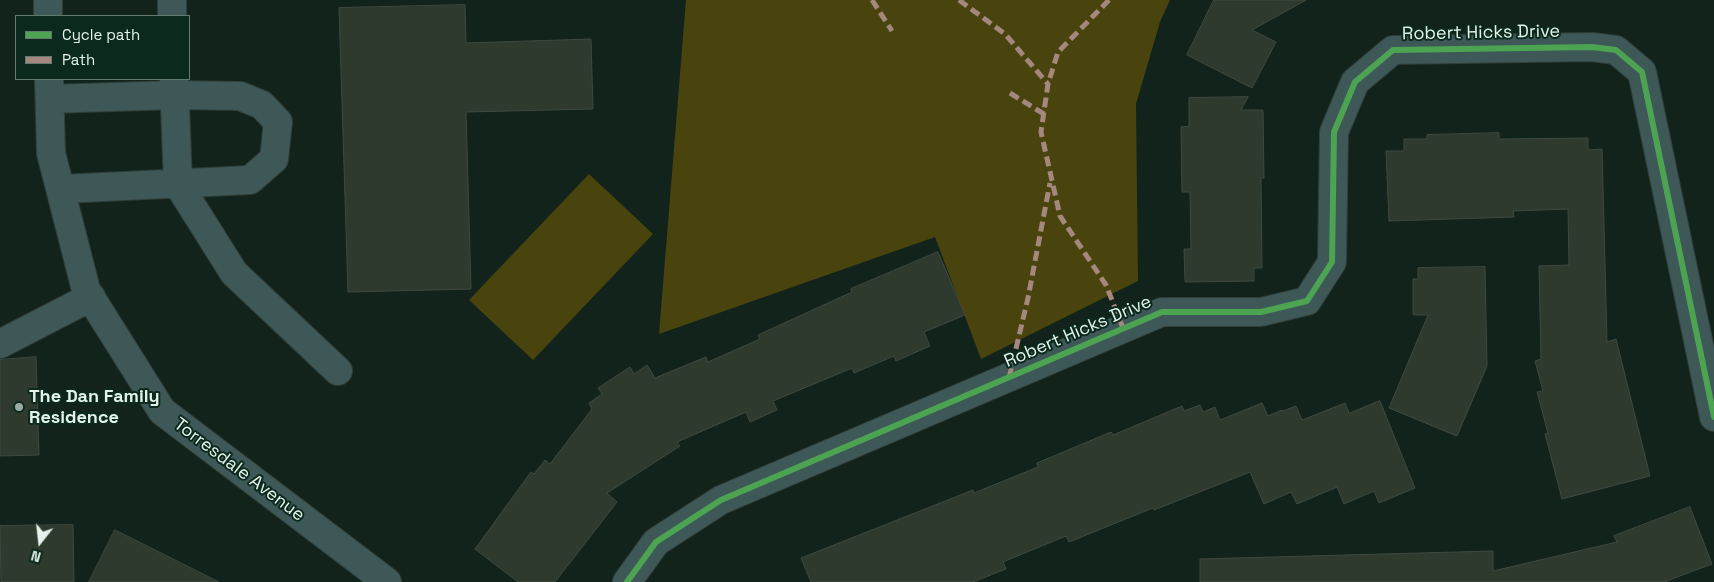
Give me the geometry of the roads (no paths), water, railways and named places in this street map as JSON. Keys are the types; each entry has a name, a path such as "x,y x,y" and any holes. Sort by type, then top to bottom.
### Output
{"street":[{"path":"48,0 48,15"},
{"path":"172,0 172,15"},
{"name":"Robert Hicks Drive","path":"627,582 656,542 721,500 1162,312 1261,312 1307,301 1332,262 1334,132 1355,82 1393,50 1592,47 1616,50 1642,72 1714,417"},
{"path":"175,87 178,184 234,273 338,371"},
{"path":"50,89 175,87 240,96 262,104 278,122 274,159 250,180 61,189"},
{"name":"Torresdale Avenue","path":"50,89 51,153 86,290 162,411 387,582"},
{"path":"0,344 91,297"}],"place":[{"name":"The Dan Family Residence","path":"19,407"}]}
